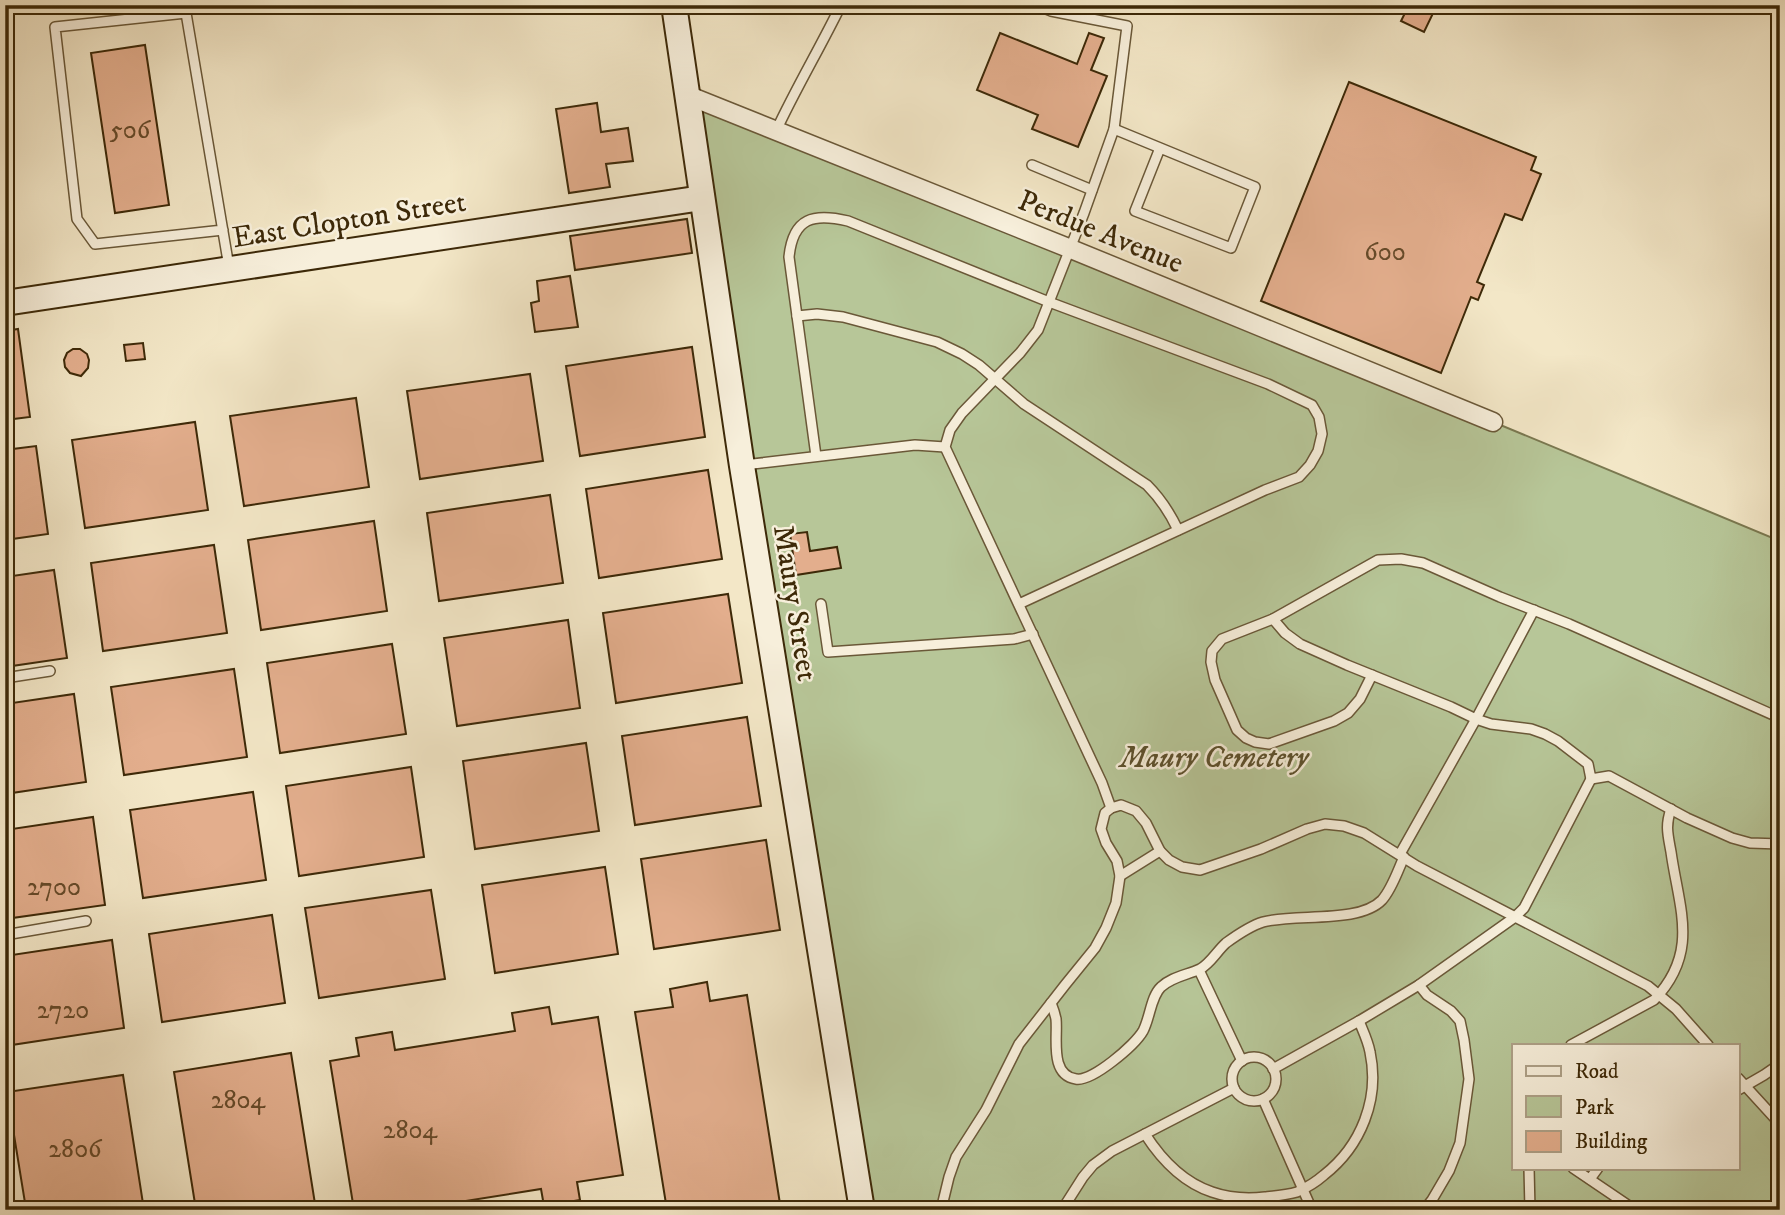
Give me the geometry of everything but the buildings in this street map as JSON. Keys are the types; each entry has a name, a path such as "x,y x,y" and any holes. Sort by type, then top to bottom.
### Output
{"street":[{"name":"Maury Street","path":"674,5 742,466 862,1210"},
{"name":"Perdue Avenue","path":"687,95 1493,422"},
{"name":"East Clopton Street","path":"5,303 702,198"}],"lane":[{"path":"776,131 841,5"},
{"path":"1036,5 1051,11 1127,26 1114,129 1038,330 1020,353 962,413 950,430 945,447 1102,783 1111,808"},
{"path":"223,230 95,244 77,219 55,27 186,13 223,230 229,269"},
{"path":"1114,129 1255,187 1231,248 1135,211 1160,148"},
{"path":"1032,165 1092,190"},
{"path":"816,456 789,257 790,242 797,231 805,222 816,216 848,221 1049,302 1269,384 1312,405 1319,417 1322,434 1318,452 1299,477 1265,490 1019,604"},
{"path":"797,316 817,314 843,317 937,342 962,354 979,365 1024,404 1147,485 1169,510 1178,530"},
{"path":"742,466 915,445 945,447"},
{"path":"1372,675 1360,699 1348,713 1334,721 1269,744 1255,742 1237,730 1214,680 1212,651 1222,639 1273,619 1378,560 1401,559 1423,563 1569,624 1777,717 1780,706"},
{"path":"821,604 828,652 1014,639 1033,634"},
{"path":"1051,1003 1056,1019 1055,1051 1062,1072 1072,1079 1082,1080 1099,1072 1139,1038 1150,1014 1153,998 1161,987 1179,976 1205,966 1239,934 1260,923 1282,918 1351,914 1377,904 1384,897 1402,856 1534,610"},
{"path":"1273,619 1300,645 1451,706 1476,719 1545,734 1588,764 1591,779 1524,908 1516,918 1419,985 1273,1069"},
{"path":"5,678 50,671"},
{"path":"1591,779 1609,776 1711,830 1732,838 1750,843 1780,844"},
{"path":"941,1210 948,1177 956,1157 986,1110 1019,1044 1095,948 1106,928 1116,903 1120,876 1117,861 1101,829 1105,813 1121,805 1136,811 1146,822 1160,851 1169,860 1182,867 1199,870 1325,824 1344,826 1364,833 1417,866 1648,986 1676,1009 1707,1044"},
{"path":"1573,1044 1654,1000 1665,989 1680,959 1683,946 1678,888 1666,823 1671,809"},
{"path":"1120,876 1160,851"},
{"path":"5,935 86,921"},
{"path":"1199,970 1242,1061"},
{"path":"1419,985 1427,995 1451,1011 1460,1021 1469,1079 1460,1143 1449,1171 1424,1210"},
{"path":"1145,1133 1162,1159 1173,1169 1211,1192 1256,1198 1303,1189 1343,1159 1365,1122 1371,1094 1371,1065 1370,1053 1359,1021"},
{"path":"1262,1059 1273,1069 1275,1083 1269,1095 1263,1099 1249,1101 1237,1094 1232,1081 1233,1073 1242,1061 1262,1059"},
{"path":"1780,1064 1741,1088 1780,1124"},
{"path":"1062,1210 1093,1165 1112,1151 1234,1088"},
{"path":"1263,1099 1312,1210"},
{"path":"1530,1170 1530,1210"},
{"path":"1576,1170 1635,1210"},
{"path":"1590,1179 1597,1170"}],"green space":[{"name":"Maury Cemetery","path":"686,87 1780,541 1780,1210 863,1210"}]}
